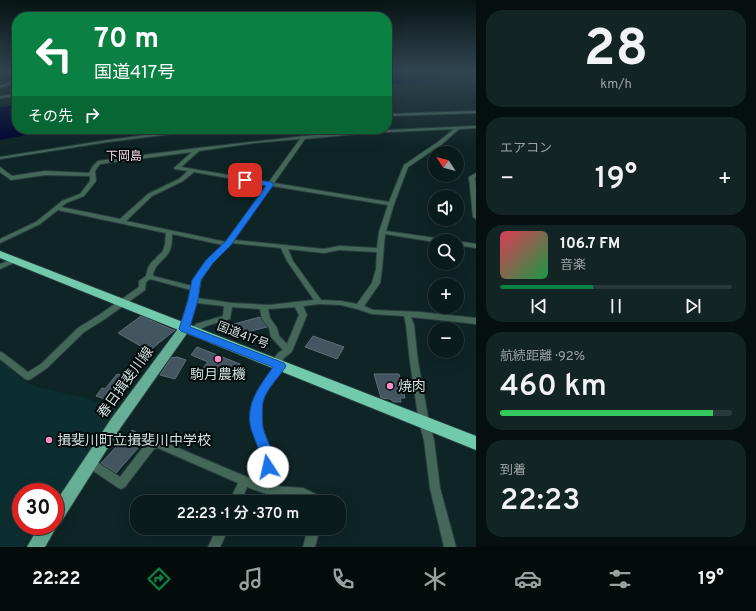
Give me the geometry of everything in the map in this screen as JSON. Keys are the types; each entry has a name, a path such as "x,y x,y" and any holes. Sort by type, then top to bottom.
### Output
{"highway":[{"name":"国道417号","path":"0,254 188,330 476,443"}],"main road":[{"name":"春日揖斐川線","path":"64,502 116,423 188,330"},
{"path":"35,547 43,535"}],"street":[{"path":"392,115 476,112"},
{"path":"392,131 476,126"},
{"path":"358,307 376,283 379,269 382,232 390,204 406,166 440,142 458,127"},
{"path":"0,158 163,134"},
{"path":"0,241 38,223 64,202 82,195 93,181 92,175 94,167 98,163 199,149 341,134"},
{"path":"228,304 227,317 188,330 197,280 210,261 229,242 304,137"},
{"path":"199,149 177,168 390,204"},
{"path":"0,169 11,178 45,173 92,175"},
{"path":"122,221 150,195 181,180 192,171"},
{"path":"476,174 472,177 476,217"},
{"path":"58,208 169,232 229,242 324,250 339,248 381,250"},
{"path":"149,277 149,270 153,264 167,250 169,232"},
{"path":"382,232 428,239"},
{"path":"464,244 476,246"},
{"path":"284,247 290,261 319,302"},
{"path":"0,267 16,260"},
{"path":"0,355 28,378 44,366 81,330 142,288 143,281 149,277 195,288"},
{"path":"193,300 263,306 319,302 341,303 372,312 476,321"},
{"path":"268,490 267,455 257,428 257,404 261,392 278,365 280,355 288,350 303,315 298,304"},
{"path":"263,306 266,319 273,328 275,337 288,350"},
{"path":"407,315 410,325 414,362 424,422 429,440 435,488 450,547"},
{"path":"90,463 121,484 151,445 158,444 244,482 275,492 303,493 307,495"},
{"path":"238,495 244,482"},
{"path":"214,547 220,535"},
{"path":"308,547 312,535"}],"shaded area":[{"path":"12,106 12,134 31,134 0,140 0,107"},
{"name":"揖斐川町立揖斐川中学校","path":"0,359 22,380 37,387 86,398 119,410 64,490 64,483 12,483 12,535 33,535 24,547 0,547"}],"building":[{"path":"141,316 175,330 149,351 118,333"},
{"path":"260,317 267,327 235,335 230,325"},
{"path":"313,336 344,347 337,359 305,347"},
{"path":"197,347 240,364 236,370 241,372 234,381 203,368 208,362 191,355"},
{"path":"177,357 186,360 175,379 160,375 171,358"},
{"path":"117,374 133,378 116,403 96,396 102,388 105,389"},
{"name":"焼肉","path":"374,374 399,374 405,398 400,398 401,402 394,402 390,399 381,398"},
{"path":"132,430 147,438 116,473 101,463"}],"place":[{"name":"駒月農機","path":"218,359"},
{"name":"焼肉","path":"390,386"},
{"name":"揖斐川町立揖斐川中学校","path":"49,440"}],"district":[{"name":"下岡島","path":"124,156"}],"route":[{"path":"245,180 271,184 228,244 210,261 197,280 193,300 184,329 280,366 261,392 257,404 257,428 267,455 268,467"}]}
